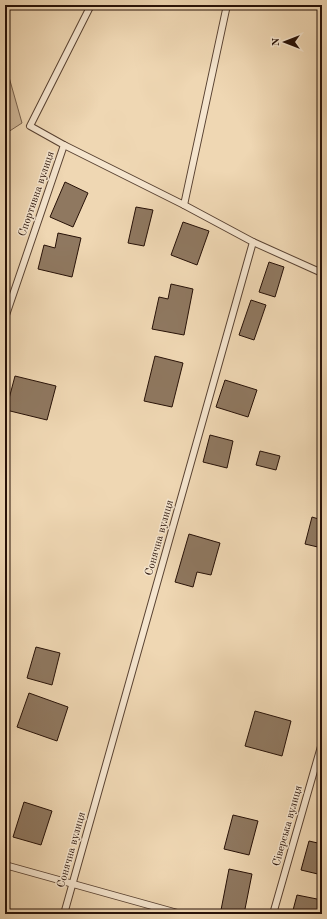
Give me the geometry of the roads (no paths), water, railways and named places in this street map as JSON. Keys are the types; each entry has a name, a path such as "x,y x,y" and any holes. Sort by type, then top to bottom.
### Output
{"lane":[{"path":"91,5 30,126 253,242 322,273"},
{"path":"184,205 227,5"},
{"name":"Спортивна вулиця","path":"5,318 64,145"},
{"name":"Сонячна вулиця","path":"64,914 74,884 253,242"},
{"name":"Сіверська вулиця","path":"273,914 322,743"},
{"path":"5,865 181,914"}]}
